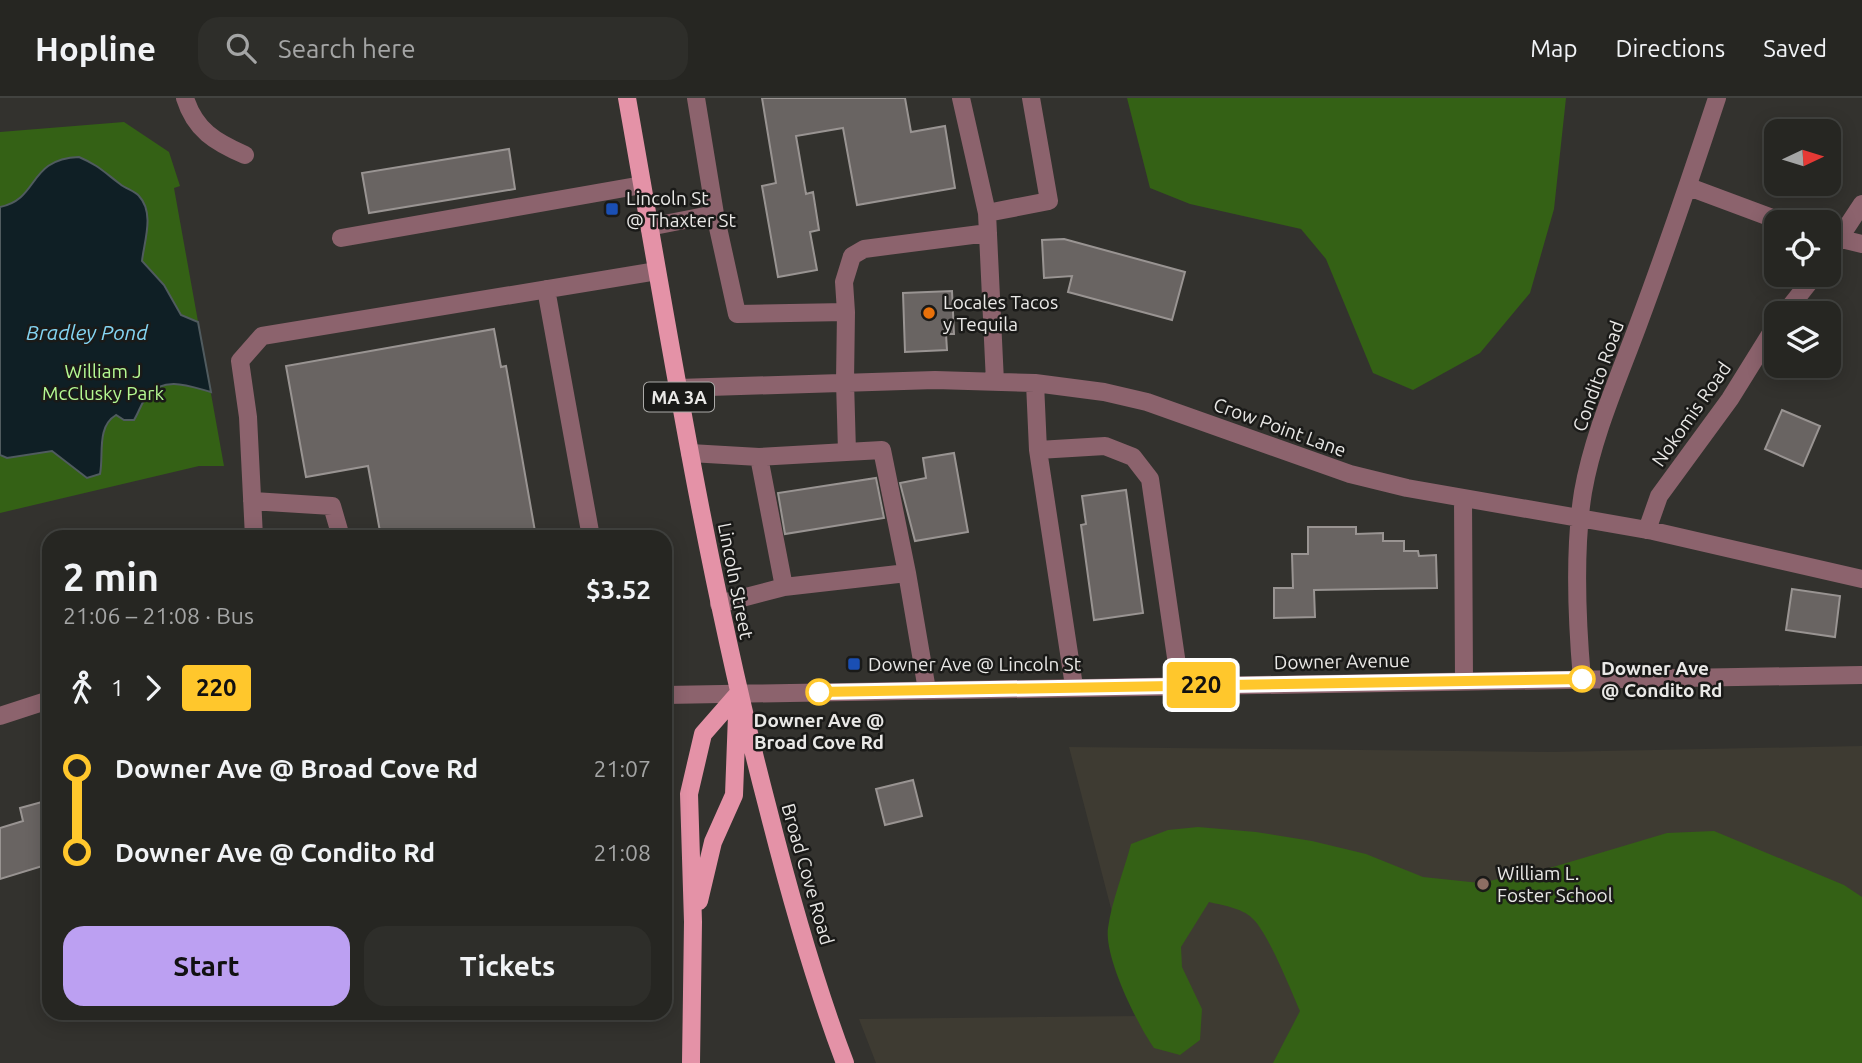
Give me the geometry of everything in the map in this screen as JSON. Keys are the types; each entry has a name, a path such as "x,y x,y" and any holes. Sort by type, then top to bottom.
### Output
{"main road":[{"name":"Lincoln Street","path":"627,98 690,453 738,694"},
{"path":"691,1063 693,922 689,794 704,734 738,694"},
{"path":"693,922 713,842 734,795 738,694"},
{"name":"Broad Cove Road","path":"738,694 791,899 845,1063"}],"street":[{"path":"185,98 191,116 202,131 216,143 245,155"},
{"path":"696,98 715,215 737,314 846,312"},
{"path":"961,98 987,213 995,382"},
{"path":"987,213 1049,201 1031,98"},
{"name":"Condito Road","path":"1582,679 1579,645 1581,519 1587,474 1603,419 1689,187 1717,98"},
{"path":"341,237 642,186"},
{"path":"1689,187 1764,215"},
{"path":"1841,231 1862,204"},
{"path":"649,227 715,215"},
{"path":"847,452 844,282 852,256 864,249 988,233"},
{"path":"1841,243 1862,244"},
{"path":"254,530 248,417 240,360 262,336 657,271"},
{"path":"1794,301 1806,287"},
{"path":"546,289 590,530"},
{"name":"Nokomis Road","path":"1647,530 1659,496 1730,399 1764,341"},
{"name":"Crow Point Lane","path":"678,388 845,382 995,382 1035,383 1126,396 1350,474 1463,499 1647,530 1862,579"},
{"path":"1035,383 1038,450 1074,686"},
{"path":"1038,450 1105,446 1133,457 1150,479 1180,685"},
{"path":"690,453 759,457 882,450 927,690"},
{"path":"759,457 784,587"},
{"path":"1463,499 1464,680"},
{"path":"252,501 332,506 339,530"},
{"path":"719,604 784,587 907,573"},
{"name":"Downer Avenue","path":"672,695 1074,686 1862,675"},
{"path":"0,716 42,701"}],"shaded area":[{"name":"William L. Foster School","path":"1862,746 1862,1063 876,1063 859,1019 1139,1016 1069,747 1552,752"}],"green space":[{"path":"1127,98 1566,98 1554,209 1530,293 1480,353 1413,390 1373,373 1326,259 1301,229 1190,204 1150,188"},
{"name":"Bradley Pond","path":"124,122 169,152 180,186 174,188 224,466 199,466 0,513 0,132"},
{"path":"1198,827 1256,832 1312,841 1366,854 1423,877 1480,883 1553,867 1667,833 1714,831 1844,885 1862,897 1862,1063 1273,1063 1300,1011 1274,952 1255,921 1240,910 1209,902 1181,947 1182,967 1202,1009 1200,1040 1180,1055 1154,1048 1131,1007 1116,972 1108,940 1110,917 1131,844 1168,830"}],"water":[{"name":"Bradley Pond","path":"79,157 135,193 144,203 148,219 142,261 164,285 181,315 198,322 211,392 170,384 155,389 146,397 134,420 124,420 116,415 110,420 103,434 100,474 87,478 52,451 7,458 0,455 0,207 13,203 22,196 50,165 62,159"}],"building":[{"path":"762,98 905,98 911,132 945,126 955,188 857,205 843,128 796,136 806,194 813,192 819,230 810,232 817,270 778,277 762,186 776,183"},
{"path":"509,149 515,189 369,213 362,173"},
{"path":"1064,239 1185,272 1172,320 1068,292 1072,276 1044,278 1042,240"},
{"name":"Locales Tacos y Tequila","path":"952,291 954,334 946,334 947,350 905,352 903,293"},
{"path":"494,329 501,367 506,366 535,530 380,530 368,466 306,477 286,366"},
{"path":"1782,410 1820,426 1803,466 1765,449"},
{"path":"954,453 968,532 915,541 900,483 926,478 923,458"},
{"path":"876,478 884,518 785,534 778,493"},
{"path":"1126,490 1143,613 1094,620 1081,525 1086,524 1082,496"},
{"path":"1308,527 1356,527 1356,534 1383,533 1383,541 1404,541 1404,551 1418,551 1419,556 1436,555 1437,588 1314,590 1315,617 1274,618 1274,588 1293,588 1292,554 1308,554"},
{"path":"1792,589 1840,596 1835,637 1786,630"},
{"path":"913,780 922,816 885,825 876,789"},
{"path":"42,802 42,866 0,879 0,828 23,821 20,808"}],"bus line":[{"name":"220","path":"819,692 1582,679"}],"place":[{"name":"Lincoln St @ Thaxter St","path":"612,209"},
{"name":"Locales Tacos y Tequila","path":"929,313"},
{"name":"Downer Ave @ Lincoln St","path":"854,664"},
{"name":"Downer Ave @ Condito Rd","path":"1582,679"},
{"name":"Downer Ave @ Broad Cove Rd","path":"819,692"},
{"name":"William L. Foster School","path":"1483,884"}],"park label":[{"name":"William J McClusky Park","path":"103,382"}]}
